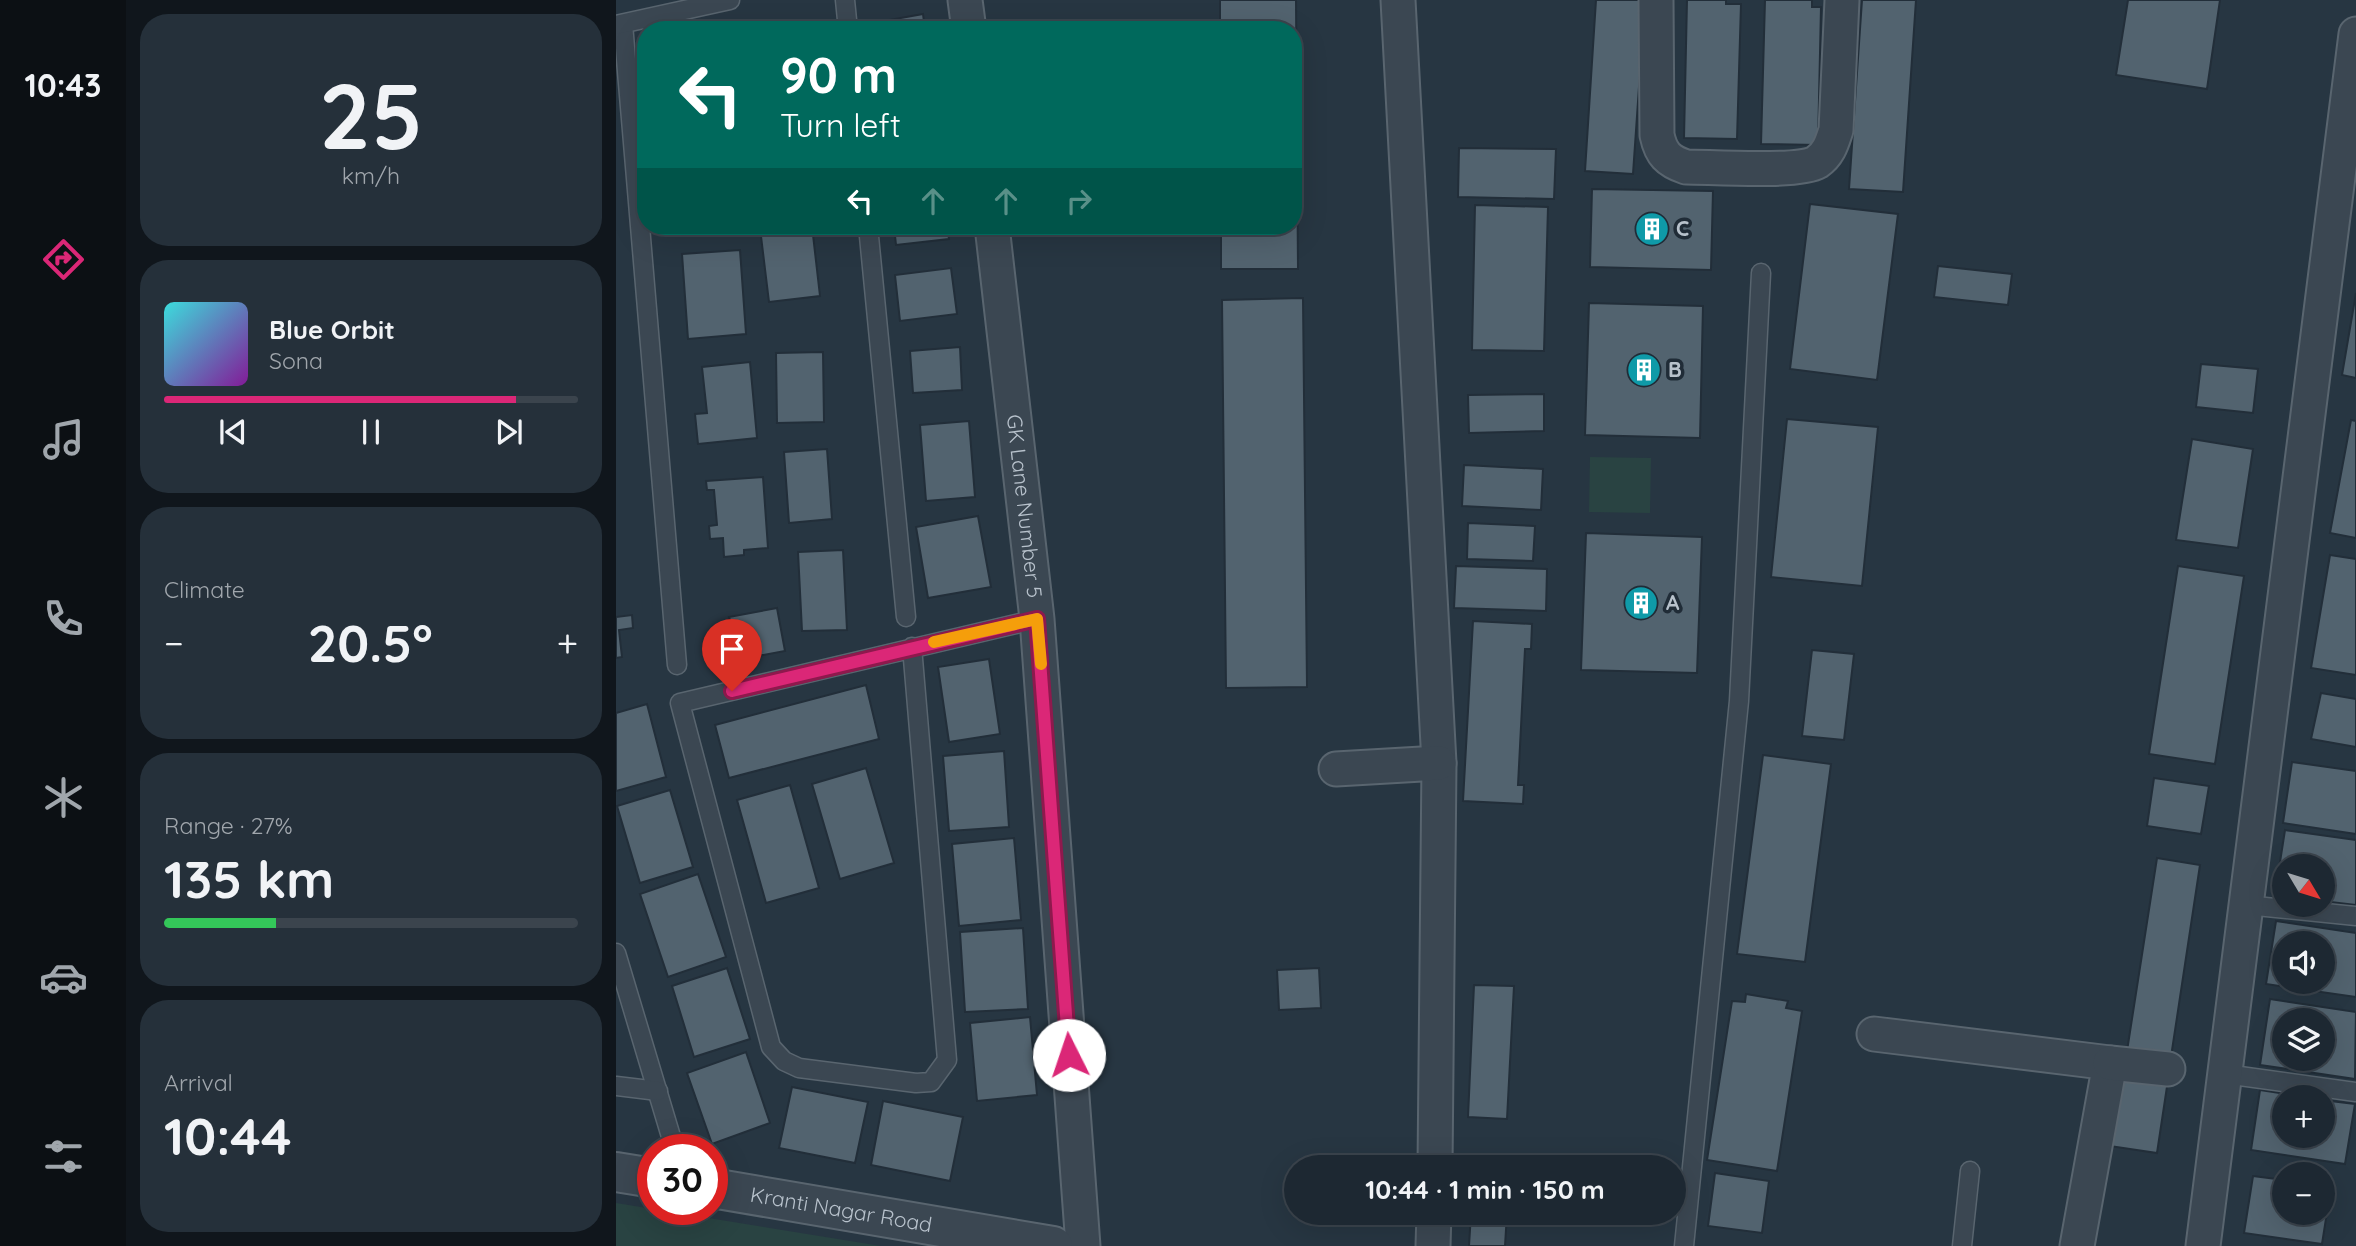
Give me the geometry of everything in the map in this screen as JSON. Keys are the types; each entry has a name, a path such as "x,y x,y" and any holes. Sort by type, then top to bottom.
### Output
{"street":[{"path":"965,0 968,21"},
{"path":"1398,0 1439,763 1435,1155"},
{"path":"1656,0 1657,135 1660,150 1671,162 1686,167 1797,167 1816,163 1829,150 1836,130 1842,0"},
{"path":"2203,1246 2356,34"},
{"name":"GK Lane Number 5","path":"993,235 1037,619 1083,1246"},
{"path":"1336,769 1439,763"},
{"path":"1874,1034 2168,1069"},
{"path":"2077,1246 2110,1063"},
{"path":"616,1172 637,1175"},
{"name":"Kranti Nagar Road","path":"728,1191 1052,1246"},
{"path":"1433,1246 1434,1225"}],"lane":[{"path":"637,215 620,24 730,0"},
{"path":"845,0 847,21"},
{"path":"639,235 677,665"},
{"path":"869,235 905,617"},
{"path":"1684,1246 1739,701 1761,273"},
{"path":"912,647 947,1060 931,1082 916,1083 799,1068 784,1061 771,1047 680,703 912,647 1037,619"},
{"path":"2246,905 2356,916"},
{"path":"616,953 671,1134"},
{"path":"2225,1074 2356,1092"},
{"path":"616,1086 658,1091"},
{"path":"1962,1246 1970,1171"}],"green space":[{"path":"1590,457 1651,458 1650,513 1589,512"},
{"path":"616,1203 637,1206 637,1225 728,1225 728,1221 881,1246 616,1246"}],"building":[{"path":"1220,0 1296,0 1296,21 1220,21"},
{"path":"1596,0 1645,0 1633,174 1585,171"},
{"path":"1687,0 1726,0 1726,4 1741,4 1737,139 1684,138"},
{"path":"1765,0 1812,0 1812,7 1821,7 1818,145 1761,144"},
{"path":"1862,0 1916,0 1903,192 1849,189"},
{"path":"2128,0 2220,0 2207,89 2116,75"},
{"path":"923,14 924,21 884,21"},
{"path":"1459,148 1556,149 1554,199 1458,197"},
{"name":"C","path":"1592,189 1713,191 1711,270 1590,267"},
{"path":"1810,204 1898,214 1877,380 1790,369"},
{"path":"1475,205 1548,207 1544,351 1472,350"},
{"path":"761,235 813,235 820,296 769,302"},
{"path":"895,235 948,235 949,239 896,245"},
{"path":"1221,235 1298,235 1298,269 1221,269"},
{"path":"740,250 746,334 688,339 682,254"},
{"path":"1938,266 2012,274 2008,305 1934,297"},
{"path":"951,268 957,314 900,321 895,275"},
{"path":"2356,293 2356,378 2342,375"},
{"path":"1303,298 1307,687 1226,688 1222,300"},
{"name":"B","path":"1589,303 1703,306 1700,438 1585,435"},
{"path":"960,347 962,390 913,393 910,351"},
{"path":"823,352 824,422 777,423 776,353"},
{"path":"750,362 757,438 698,444 695,414 707,413 702,367"},
{"path":"2201,364 2258,369 2253,413 2196,407"},
{"path":"1544,394 1544,431 1469,433 1468,395"},
{"path":"1787,419 1878,427 1862,586 1771,577"},
{"path":"2351,420 2356,421 2356,538 2330,533"},
{"path":"969,421 975,497 926,501 920,425"},
{"path":"2192,439 2253,449 2238,548 2176,540"},
{"path":"827,449 832,519 789,523 784,452"},
{"path":"1464,465 1543,469 1541,510 1462,506"},
{"path":"763,477 768,548 744,550 744,555 724,557 723,538 710,539 709,526 717,525 714,490 707,490 706,481"},
{"path":"978,516 991,587 928,598 916,527"},
{"path":"1468,523 1535,526 1533,561 1467,559"},
{"name":"A","path":"1586,533 1702,537 1697,673 1581,670"},
{"path":"843,550 847,630 802,631 798,552"},
{"path":"2330,555 2356,559 2356,675 2311,668"},
{"path":"1456,566 1547,569 1546,611 1454,608"},
{"path":"2178,566 2244,576 2215,764 2149,754"},
{"path":"777,608 785,651 725,662 718,626 731,623 729,617"},
{"path":"632,615 633,628 619,630 622,657 616,658 616,617"},
{"path":"1473,621 1532,624 1531,649 1525,649 1518,785 1524,785 1523,804 1463,801"},
{"path":"1812,650 1854,654 1844,740 1802,736"},
{"path":"989,659 1000,734 949,742 938,667"},
{"path":"866,685 879,739 729,778 715,725"},
{"path":"2321,693 2356,699 2356,747 2311,739"},
{"path":"647,704 666,777 616,791 616,713"},
{"path":"1004,751 1009,827 949,831 943,756"},
{"path":"1763,755 1831,764 1805,962 1737,954"},
{"path":"2292,762 2356,771 2356,834 2283,823"},
{"path":"866,768 894,863 840,879 812,784"},
{"path":"2154,778 2209,786 2201,834 2147,826"},
{"path":"790,785 819,888 766,903 737,800"},
{"path":"670,790 693,867 640,883 617,806"},
{"path":"2285,830 2356,840 2356,905 2335,903 2335,854 2281,854"},
{"path":"1014,838 1021,920 959,926 952,844"},
{"path":"2157,858 2200,865 2171,1057 2127,1051"},
{"path":"698,874 726,957 668,977 640,894"},
{"path":"2276,921 2356,933 2356,997 2335,994 2335,931 2274,931"},
{"path":"1023,928 1028,1009 965,1012 960,932"},
{"path":"2272,946 2272,985 2266,984"},
{"path":"727,968 750,1039 694,1057 672,986"},
{"path":"1319,968 1321,1008 1279,1010 1277,970"},
{"path":"1474,985 1514,986 1507,1119 1468,1117"},
{"path":"1746,994 1788,1001 1786,1008 1802,1011 1777,1171 1707,1160 1732,1001 1745,1002"},
{"path":"2270,999 2330,1008 2272,1008 2272,1067 2260,1065"},
{"path":"2335,1009 2356,1012 2355,1079 2301,1071 2335,1071"},
{"path":"1030,1017 1037,1095 977,1101 970,1023"},
{"path":"746,1052 770,1123 728,1138 728,1134 708,1134 687,1073"},
{"path":"2115,1072 2168,1080 2157,1153 2103,1145"},
{"path":"792,1087 868,1102 855,1163 779,1148"},
{"path":"2260,1090 2272,1092 2272,1148 2335,1148 2335,1102 2355,1104 2345,1164 2251,1150"},
{"path":"883,1101 963,1117 950,1181 871,1165"},
{"path":"1715,1173 1769,1181 1762,1233 1708,1226"},
{"path":"2253,1176 2272,1178 2272,1225 2325,1225 2322,1244 2244,1233"},
{"path":"1470,1225 1506,1225 1505,1246 1469,1246"}],"slow traffic":[{"path":"934,642 1037,619 1041,664"}],"place":[{"name":"C","path":"1652,229"},
{"name":"B","path":"1644,370"},
{"name":"A","path":"1641,603"}],"route":[{"path":"732,691 1037,619 1069,1055"}]}
